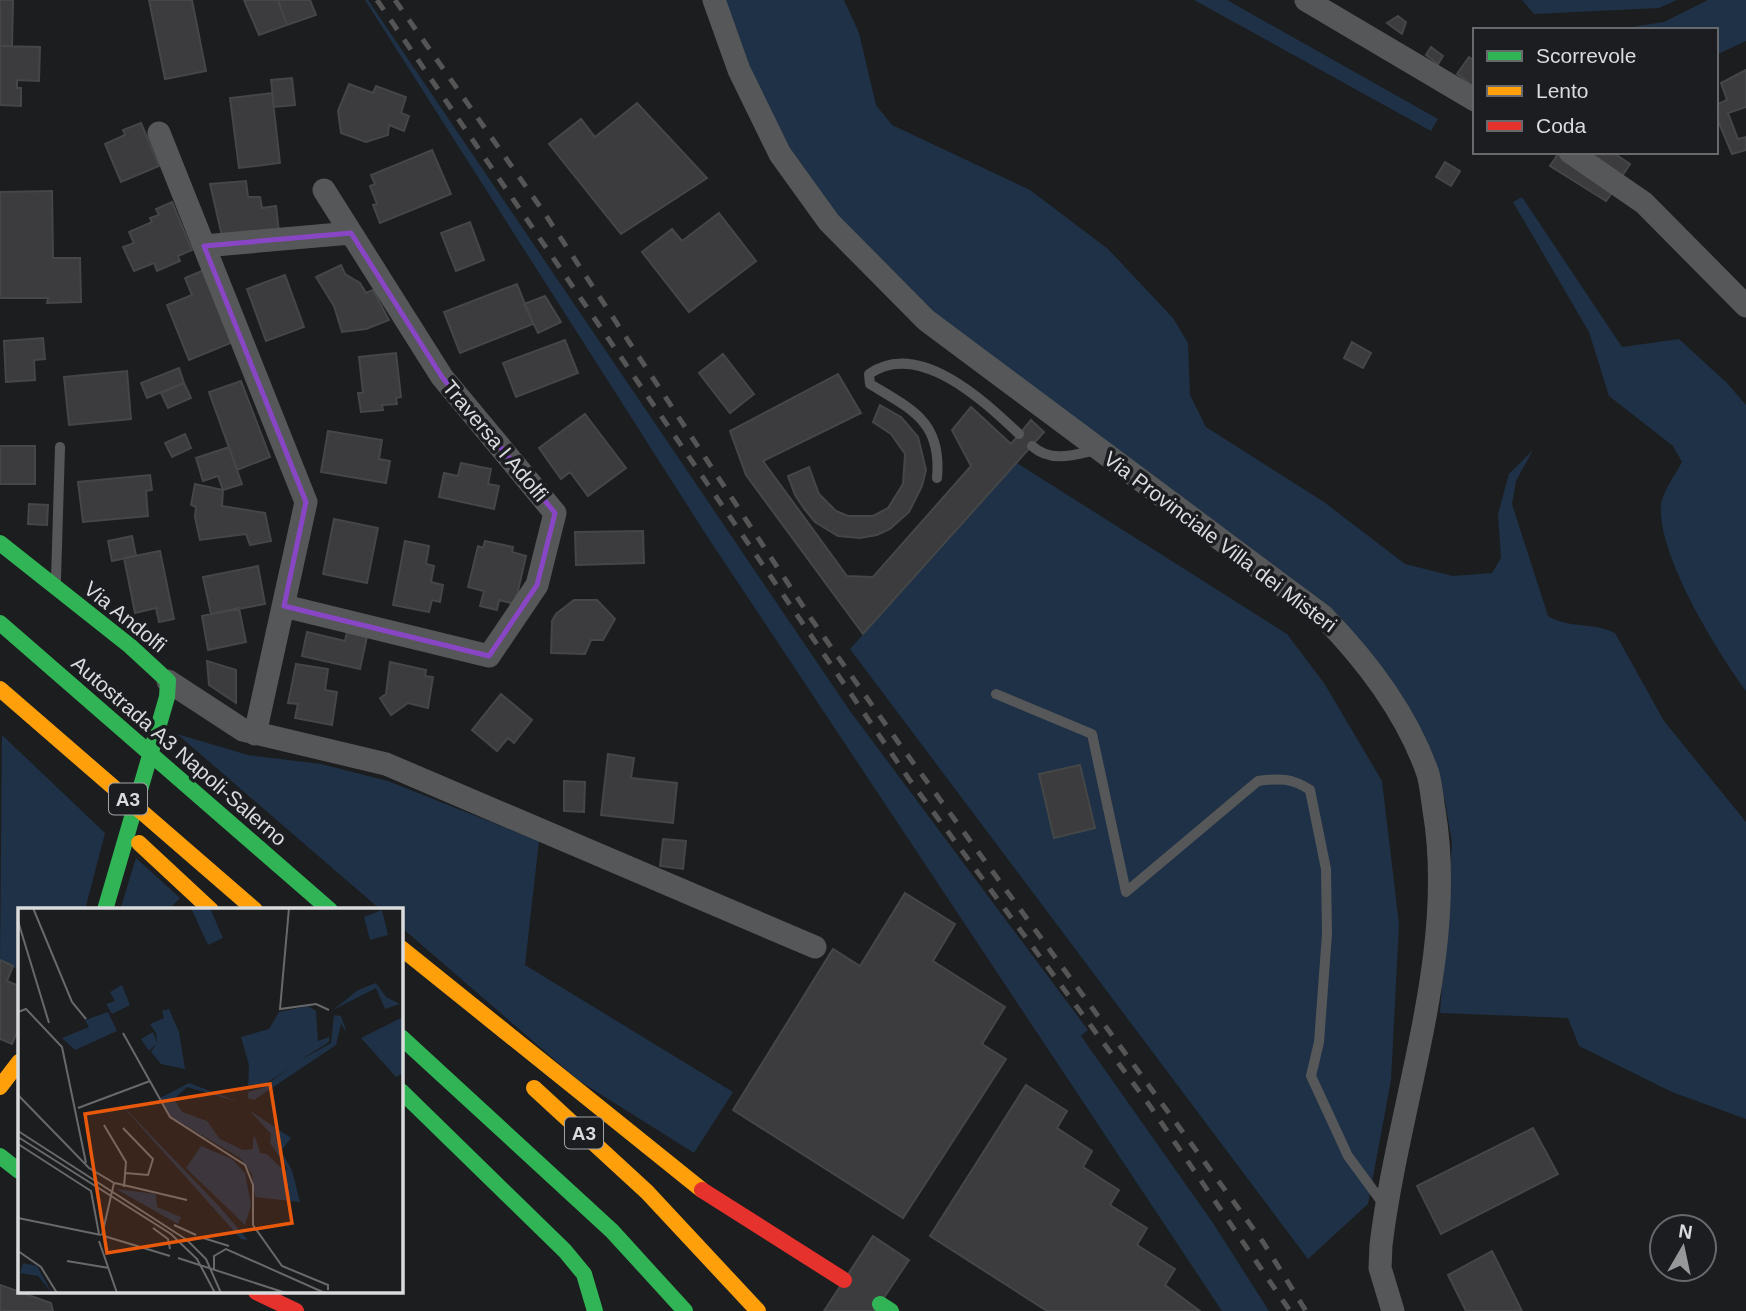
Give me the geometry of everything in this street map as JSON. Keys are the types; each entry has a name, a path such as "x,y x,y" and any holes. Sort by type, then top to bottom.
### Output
{"main road":[{"name":"Via Andolfi","path":"0,542 55,589 130,646 168,681 162,712 106,908"},
{"name":"Autostrada A3 Napoli-Salerno","path":"0,623 328,908"},
{"name":"A3","path":"0,689 253,908"},
{"path":"118,824 209,908"},
{"path":"285,871 341,908"},
{"path":"402,949 474,1003 564,1082 715,1200 844,1280"},
{"name":"A3","path":"402,1038 612,1231 685,1311"},
{"path":"0,1087 18,1063"},
{"name":"A3","path":"521,1077 647,1192 757,1309"},
{"path":"402,1092 565,1251 584,1274 595,1311"},
{"path":"0,1156 17,1181"},
{"path":"260,1294 296,1311"}],"street":[{"name":"Via Provinciale Villa dei Misteri","path":"714,0 739,70 780,154 829,222 926,320 1323,616 1361,655 1395,704 1428,774 1438,833 1441,906 1419,1044 1385,1207 1380,1268 1393,1311"},
{"path":"1306,0 1473,99"},
{"path":"159,133 306,502 255,734"},
{"path":"1573,154 1644,203 1746,306"},
{"name":"Traversa I Adolfi","path":"284,606 489,656 537,585 555,513 442,377 324,190"},
{"path":"204,246 351,233"},
{"path":"168,681 233,725 255,734 386,764 815,947"}],"lane":[{"path":"937,478 939,453 934,438 918,414 870,384 869,374 881,365 901,362 921,366 953,382 1019,435"},
{"path":"1032,446 1039,453 1054,456 1099,449"},
{"path":"55,589 60,447"},
{"path":"996,694 1092,734 1126,892 1258,781 1281,778 1296,780 1310,790 1326,869 1327,934 1319,1042 1311,1076 1348,1156 1385,1207"}],"highlighted area":[{"path":"351,233 442,377 555,513 537,585 489,656 284,606 306,502 204,246"}],"shaded area":[{"path":"365,0 368,0 850,711 1088,1030 1081,1036 1213,1223 1269,1311 1222,1311 705,533"},
{"path":"723,0 844,0 859,33 876,105 892,125 1030,190 1108,249 1173,318 1188,343 1190,395 1206,427 1324,502 1405,564 1453,576 1492,573 1501,558 1498,514 1509,474 1533,450 1516,481 1512,504 1548,616 1564,623 1615,633 1664,721 1746,822 1746,1119 1672,1092 1579,1046 1568,1018 1440,1013 1452,843 1445,801 1424,747 1357,637 980,353 920,301 837,217 791,155 754,85"},
{"path":"1194,0 1227,0 1438,119 1431,131"},
{"path":"1522,0 1677,0 1659,8 1534,14"},
{"path":"1708,0 1746,0 1746,41 1718,54 1718,28 1625,28 1664,22"},
{"path":"1522,197 1622,347 1679,339 1727,383 1746,405 1746,691 1705,628 1669,550 1661,506 1682,462 1673,446 1609,396 1589,332 1513,202"},
{"path":"1017,463 1287,634 1324,683 1382,781 1399,924 1391,1080 1368,1204 1308,1259 850,649"},
{"path":"177,734 248,755 321,764 388,781 539,841 525,965 733,1092 694,1153 578,1080 402,928 402,908 379,908"},
{"path":"2,735 105,833 86,908 18,908 18,970 0,961"},
{"path":"136,858 180,898 170,908 121,908"}],"building":[{"path":"0,0 13,0 12,46 0,46"},
{"path":"149,0 192,0 206,71 165,79"},
{"path":"244,0 278,0 287,25 259,35"},
{"path":"278,0 310,0 316,15 287,25"},
{"path":"1398,16 1406,22 1402,34 1387,23"},
{"path":"0,46 40,47 39,81 17,80 17,88 21,88 21,106 0,105"},
{"path":"1431,47 1443,56 1438,64 1426,55"},
{"path":"1469,57 1473,60 1473,86 1457,74"},
{"path":"1746,70 1746,107 1728,113 1738,139 1746,137 1746,150 1732,154 1718,121 1718,104 1727,100 1721,83"},
{"path":"292,78 295,105 274,107 271,80"},
{"path":"349,84 373,93 376,86 406,97 401,113 409,116 404,131 389,125 388,135 366,142 341,133 338,111"},
{"path":"272,93 280,163 239,168 230,98"},
{"path":"637,103 707,178 621,234 549,144 581,119 595,137"},
{"path":"141,123 159,166 121,182 105,144 125,135 123,130"},
{"path":"432,150 451,194 380,223 373,205 377,204 370,186 375,184 371,175"},
{"path":"1558,154 1614,190 1606,201 1550,166"},
{"path":"1589,154 1615,154 1630,164 1622,176"},
{"path":"1445,162 1460,171 1451,186 1436,177"},
{"path":"246,181 248,197 260,197 262,208 276,206 279,232 222,236 210,184"},
{"path":"52,191 53,258 80,258 81,302 47,303 48,298 0,298 0,192"},
{"path":"172,202 192,250 178,256 180,261 157,271 154,263 134,271 123,247 134,243 129,232 152,222 150,218 159,215 156,209"},
{"path":"719,213 756,261 689,312 642,252 672,229 682,241"},
{"path":"470,222 484,260 456,271 441,233"},
{"path":"341,265 345,274 360,283 366,293 373,290 389,320 366,329 342,332 334,306 316,277"},
{"path":"204,270 233,342 189,360 167,305 192,295 185,278"},
{"path":"285,275 304,327 266,341 247,289"},
{"path":"517,284 533,324 460,353 444,312"},
{"path":"545,296 561,322 538,333 524,304"},
{"path":"43,338 45,359 34,360 35,380 6,382 4,341"},
{"path":"565,340 578,373 516,397 503,363"},
{"path":"1352,342 1371,353 1363,368 1344,358"},
{"path":"396,353 401,397 396,398 397,404 382,405 383,410 361,412 358,393 363,393 359,357"},
{"path":"723,354 754,394 730,413 699,373"},
{"path":"179,368 184,383 147,398 141,383"},
{"path":"127,371 131,419 69,425 64,377"},
{"path":"838,374 861,413 763,461 847,576 873,577 971,466 952,430 971,407 1011,444 1031,420 1044,432 863,634 746,475 730,431"},
{"path":"241,381 270,457 237,470 209,392"},
{"path":"184,383 191,398 168,408 161,393"},
{"path":"880,405 901,417 918,437 926,470 922,486 909,512 890,529 860,538 838,536 815,522 805,510 795,495 788,476 809,467 819,494 836,511 848,516 873,516 888,508 903,484 905,454 891,434 873,422"},
{"path":"585,414 626,468 588,496 570,472 561,479 539,448"},
{"path":"328,431 382,440 379,459 390,461 386,483 321,472"},
{"path":"185,434 191,448 172,457 165,443"},
{"path":"0,446 35,446 35,484 0,484"},
{"path":"229,447 242,484 223,490 218,476 203,481 196,458"},
{"path":"461,463 491,469 488,484 499,486 494,509 439,497 444,473 458,476"},
{"path":"150,475 152,490 146,491 148,516 83,522 78,482"},
{"path":"195,484 223,490 222,506 265,513 271,541 250,545 246,534 200,540 195,517 196,507 191,505"},
{"path":"29,504 48,505 47,525 28,524"},
{"path":"334,519 378,528 367,583 323,574"},
{"path":"643,531 644,563 576,565 575,532"},
{"path":"132,536 136,556 112,561 108,541"},
{"path":"405,541 429,546 426,564 434,566 431,582 443,585 440,602 432,600 429,612 393,605"},
{"path":"485,541 513,547 512,552 526,556 515,604 499,600 497,610 480,606 484,591 468,587 478,546 483,548"},
{"path":"160,551 174,619 159,622 156,608 135,613 124,558"},
{"path":"258,566 265,604 211,614 203,577"},
{"path":"574,600 597,600 615,619 603,640 591,640 585,654 551,653 552,621 556,614"},
{"path":"239,608 246,642 208,650 202,616"},
{"path":"348,627 368,632 360,669 302,656 307,632 345,641"},
{"path":"207,661 236,670 236,703 209,685"},
{"path":"390,662 426,670 425,676 433,677 428,708 408,703 391,715 380,698 386,694"},
{"path":"296,664 328,669 325,690 337,692 332,725 295,718 298,704 288,703"},
{"path":"501,694 532,720 514,743 508,738 497,751 472,730"},
{"path":"608,754 634,758 631,778 677,783 673,823 601,815"},
{"path":"1080,765 1095,828 1054,838 1039,774"},
{"path":"564,781 585,782 584,812 564,811"},
{"path":"663,839 686,841 683,869 660,866"},
{"path":"905,893 955,924 933,961 1005,1007 982,1044 1006,1059 903,1218 733,1110 833,949 860,966"},
{"path":"0,960 13,966 7,981 18,986 18,1030 12,1044 0,1039"},
{"path":"1026,1085 1067,1111 1057,1128 1092,1151 1083,1167 1119,1190 1110,1205 1147,1228 1137,1245 1175,1269 1165,1285 1200,1311 1047,1311 930,1236"},
{"path":"1533,1128 1558,1174 1441,1234 1417,1186"},
{"path":"873,1236 909,1260 875,1311 824,1311"},
{"path":"1492,1251 1522,1311 1466,1311 1448,1275"},
{"path":"0,1285 18,1291 18,1294 51,1303 53,1311 0,1311"}],"railway":[{"path":"377,0 909,779 1150,1106 1290,1311"},
{"path":"395,0 543,211 812,620 1263,1242 1306,1311"}],"traffic: fast":[{"path":"0,543 130,646 168,681 167,697 106,908"},
{"path":"0,623 328,908"},
{"path":"402,1038 612,1231 685,1311"},
{"path":"402,1092 565,1251 584,1274 595,1311"},
{"path":"0,1156 18,1170"},
{"path":"880,1304 891,1311"}],"traffic: slow":[{"path":"0,689 253,908"},
{"path":"139,843 209,908"},
{"path":"402,949 702,1190"},
{"path":"0,1087 18,1063"},
{"path":"534,1088 647,1192 758,1311"}],"traffic: jam":[{"path":"702,1190 844,1280"},
{"path":"260,1294 296,1311"}]}
